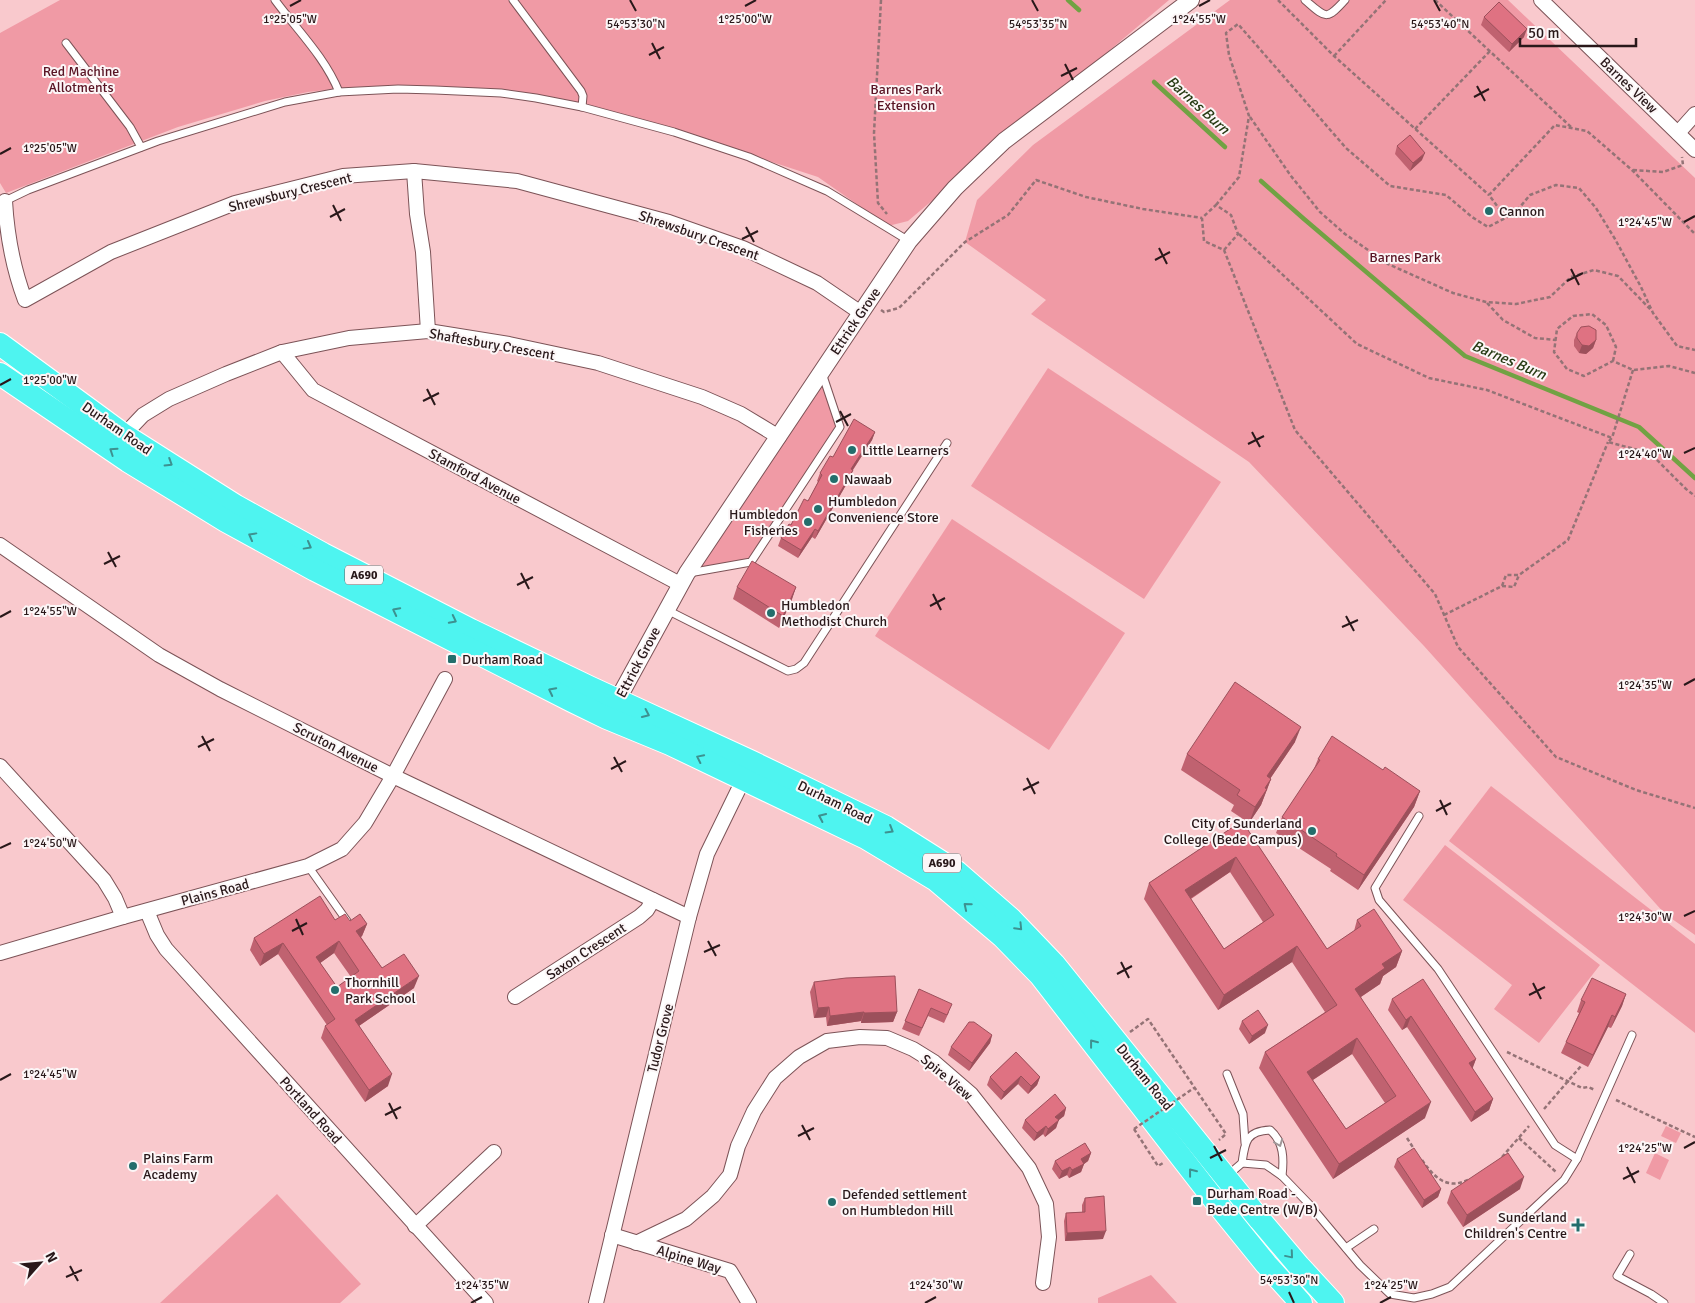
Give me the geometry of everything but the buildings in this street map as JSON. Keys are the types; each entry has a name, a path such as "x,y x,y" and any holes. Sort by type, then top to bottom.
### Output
{"highway":[{"name":"Durham Road","path":"0,344 124,435 236,506 323,554 471,630 612,709 670,744 748,771 886,827 957,872 1010,919 1054,964 1299,1266 1333,1303"},
{"name":"Durham Road","path":"0,374 128,460 226,521 314,570 612,709"},
{"name":"Durham Road","path":"748,771 936,880 1002,936 1040,976 1223,1211 1264,1257 1301,1303"}],"street":[{"name":"Ettrick Grove","path":"612,709 683,579 909,241 955,188 1004,141 1191,0"},
{"name":"Barnes View","path":"1541,0 1695,150"},
{"path":"1678,133 1695,114"},
{"path":"414,171 416,214 423,252 428,332"},
{"name":"Shrewsbury Crescent","path":"5,201 16,277 25,300 111,252 235,203 343,176 414,171 517,181 669,222 743,248 865,307"},
{"name":"Shaftesbury Crescent","path":"124,435 142,415 169,399 282,352 349,338 428,332 509,344 598,363 702,396 741,414 779,437"},
{"name":"Stamford Avenue","path":"282,352 313,390 683,579"},
{"name":"Scruton Avenue","path":"0,545 159,655 220,689 393,776 689,917"},
{"name":"Plains Road","path":"0,953 308,866 342,849 365,823 393,776 445,679"},
{"path":"0,766 104,880 115,898 123,917"},
{"name":"Tudor Grove","path":"596,1303 689,917 707,854 748,771"},
{"name":"Saxon Crescent","path":"515,998 639,917 647,910 653,900"},
{"name":"Portland Road","path":"147,910 157,935 166,949 486,1303"},
{"name":"Spire View","path":"636,1242 686,1219 713,1196 730,1175 738,1146 754,1111 774,1078 799,1057 827,1041 860,1037 888,1038 934,1062 971,1094 1029,1168 1046,1204 1049,1237 1043,1283"},
{"path":"415,1226 494,1152"},
{"name":"Alpine Way","path":"612,1235 730,1271 749,1303"}],"lane":[{"path":"275,0 333,77 339,92"},
{"path":"513,0 581,91 583,96 582,107"},
{"path":"1306,0 1322,15 1327,16 1333,13 1345,0"},
{"path":"66,43 130,127 141,148"},
{"path":"5,201 28,190 141,148 285,102 339,92 398,89 502,93 582,107 674,132 749,157 827,191 909,241"},
{"path":"683,579 751,562 840,426 822,372"},
{"path":"666,609 788,671 800,667 947,443"},
{"path":"1419,816 1375,888 1379,900 1438,969 1555,1144 1577,1159"},
{"path":"308,866 347,921"},
{"path":"1227,1178 1266,1165 1282,1176 1309,1204 1360,1265 1390,1294 1414,1298 1432,1294 1450,1286 1564,1180 1577,1159 1632,1035"},
{"path":"1227,1074 1243,1114 1245,1142"},
{"path":"1227,1178 1245,1142 1252,1134 1270,1130 1276,1135 1282,1145 1284,1164 1282,1176"},
{"path":"1227,1178 1250,1228"},
{"path":"1346,1248 1374,1229"},
{"path":"1630,1254 1617,1276 1664,1303"}],"path":[{"path":"881,0 874,133 878,203 890,218"},
{"path":"1278,0 1334,56 1489,196 1500,210 1515,214"},
{"path":"1334,56 1386,0"},
{"path":"1435,0 1573,128"},
{"path":"1653,313 1642,287 1616,239 1596,208 1579,188 1556,185 1530,195 1515,214 1488,227 1472,217 1446,195 1390,186 1346,148 1238,24 1226,33 1229,55 1249,116 1285,169 1320,212 1345,234 1388,264 1453,293 1486,302 1516,304 1550,297 1571,277 1594,270 1618,276 1640,297 1677,346 1695,350"},
{"path":"1415,129 1490,51"},
{"path":"1202,218 1216,205 1239,177 1249,116"},
{"path":"1489,196 1556,125 1573,128 1586,131 1632,170 1695,234"},
{"path":"1632,170 1663,172 1683,165 1678,133"},
{"path":"865,307 884,312 899,308 965,242 1008,215 1036,180 1086,197 1143,209 1202,218"},
{"path":"1216,205 1231,215 1238,234 1357,344 1429,378 1487,390 1612,438"},
{"path":"1202,218 1204,241 1224,250 1295,430 1435,594 1458,648 1556,757 1636,790 1695,808"},
{"path":"1224,250 1238,234"},
{"path":"1486,302 1503,320 1535,338 1556,340"},
{"path":"1592,314 1606,325 1616,347 1613,361 1584,376 1568,369 1554,352 1558,328 1573,316 1592,314"},
{"path":"1613,361 1633,370 1668,366 1695,373"},
{"path":"1444,615 1502,586 1514,587 1519,575 1568,540 1608,442 1612,438 1633,370"},
{"path":"1608,442 1650,453 1686,490 1695,496"},
{"path":"1502,586 1506,575 1519,575"},
{"path":"1117,1041 1148,1019 1216,1120"},
{"path":"1487,1043 1582,1088 1588,1087 1695,1137"},
{"path":"1496,1162 1537,1118 1581,1066"},
{"path":"1134,1129 1194,1088"},
{"path":"1407,1138 1416,1152"},
{"path":"1519,1138 1548,1163 1564,1180"},
{"path":"1421,1159 1431,1172 1444,1183 1460,1184 1474,1176"}],"green space":[{"path":"60,0 1169,0 908,221 888,226 818,177 674,130 498,90 406,86 352,87 308,92 265,101 178,127 6,193 0,183 0,33"},
{"name":"Barnes Park","path":"1230,0 1508,0 1695,178 1695,935 1665,914 1424,646 1249,462 1031,314 1046,300 965,242 977,200 1033,145"},
{"path":"1048,368 1221,482 1144,599 971,486"},
{"path":"822,372 840,427 751,562 687,573"},
{"path":"952,519 1125,633 1049,750 875,636"},
{"path":"1491,786 1695,944 1695,1033 1449,841"},
{"path":"1445,845 1600,965 1539,1043 1494,1009 1512,985 1403,900"},
{"path":"1666,1126 1681,1133 1676,1143 1661,1136"},
{"path":"1655,1153 1669,1160 1660,1180 1646,1173"},
{"path":"277,1194 361,1284 340,1303 160,1303"},
{"path":"1151,1275 1177,1303 1098,1303 1098,1298"}],"waterway":[{"path":"1068,0 1079,10"},
{"name":"Barnes Burn","path":"1154,82 1225,147"},
{"name":"Barnes Burn","path":"1261,181 1465,356 1639,427 1695,478"}],"place":[{"name":"Cannon","path":"1489,211"},
{"name":"Little Learners","path":"852,450"},
{"name":"Nawaab","path":"834,479"},
{"name":"Humbledon Convenience Store","path":"818,509"},
{"name":"Humbledon Fisheries","path":"808,522"},
{"name":"Humbledon Methodist Church","path":"771,613"},
{"name":"Durham Road","path":"452,659"},
{"name":"City of Sunderland College (Bede Campus)","path":"1312,831"},
{"name":"Thornhill Park School","path":"335,990"},
{"name":"Plains Farm Academy","path":"133,1166"},
{"name":"Durham Road - Bede Centre (W/B)","path":"1197,1201"},
{"name":"Defended settlement on Humbledon Hill","path":"832,1202"},
{"name":"Sunderland Children's Centre","path":"1578,1225"}],"park label":[{"name":"Red Machine Allotments","path":"81,79"},
{"name":"Barnes Park Extension","path":"906,98"}]}
